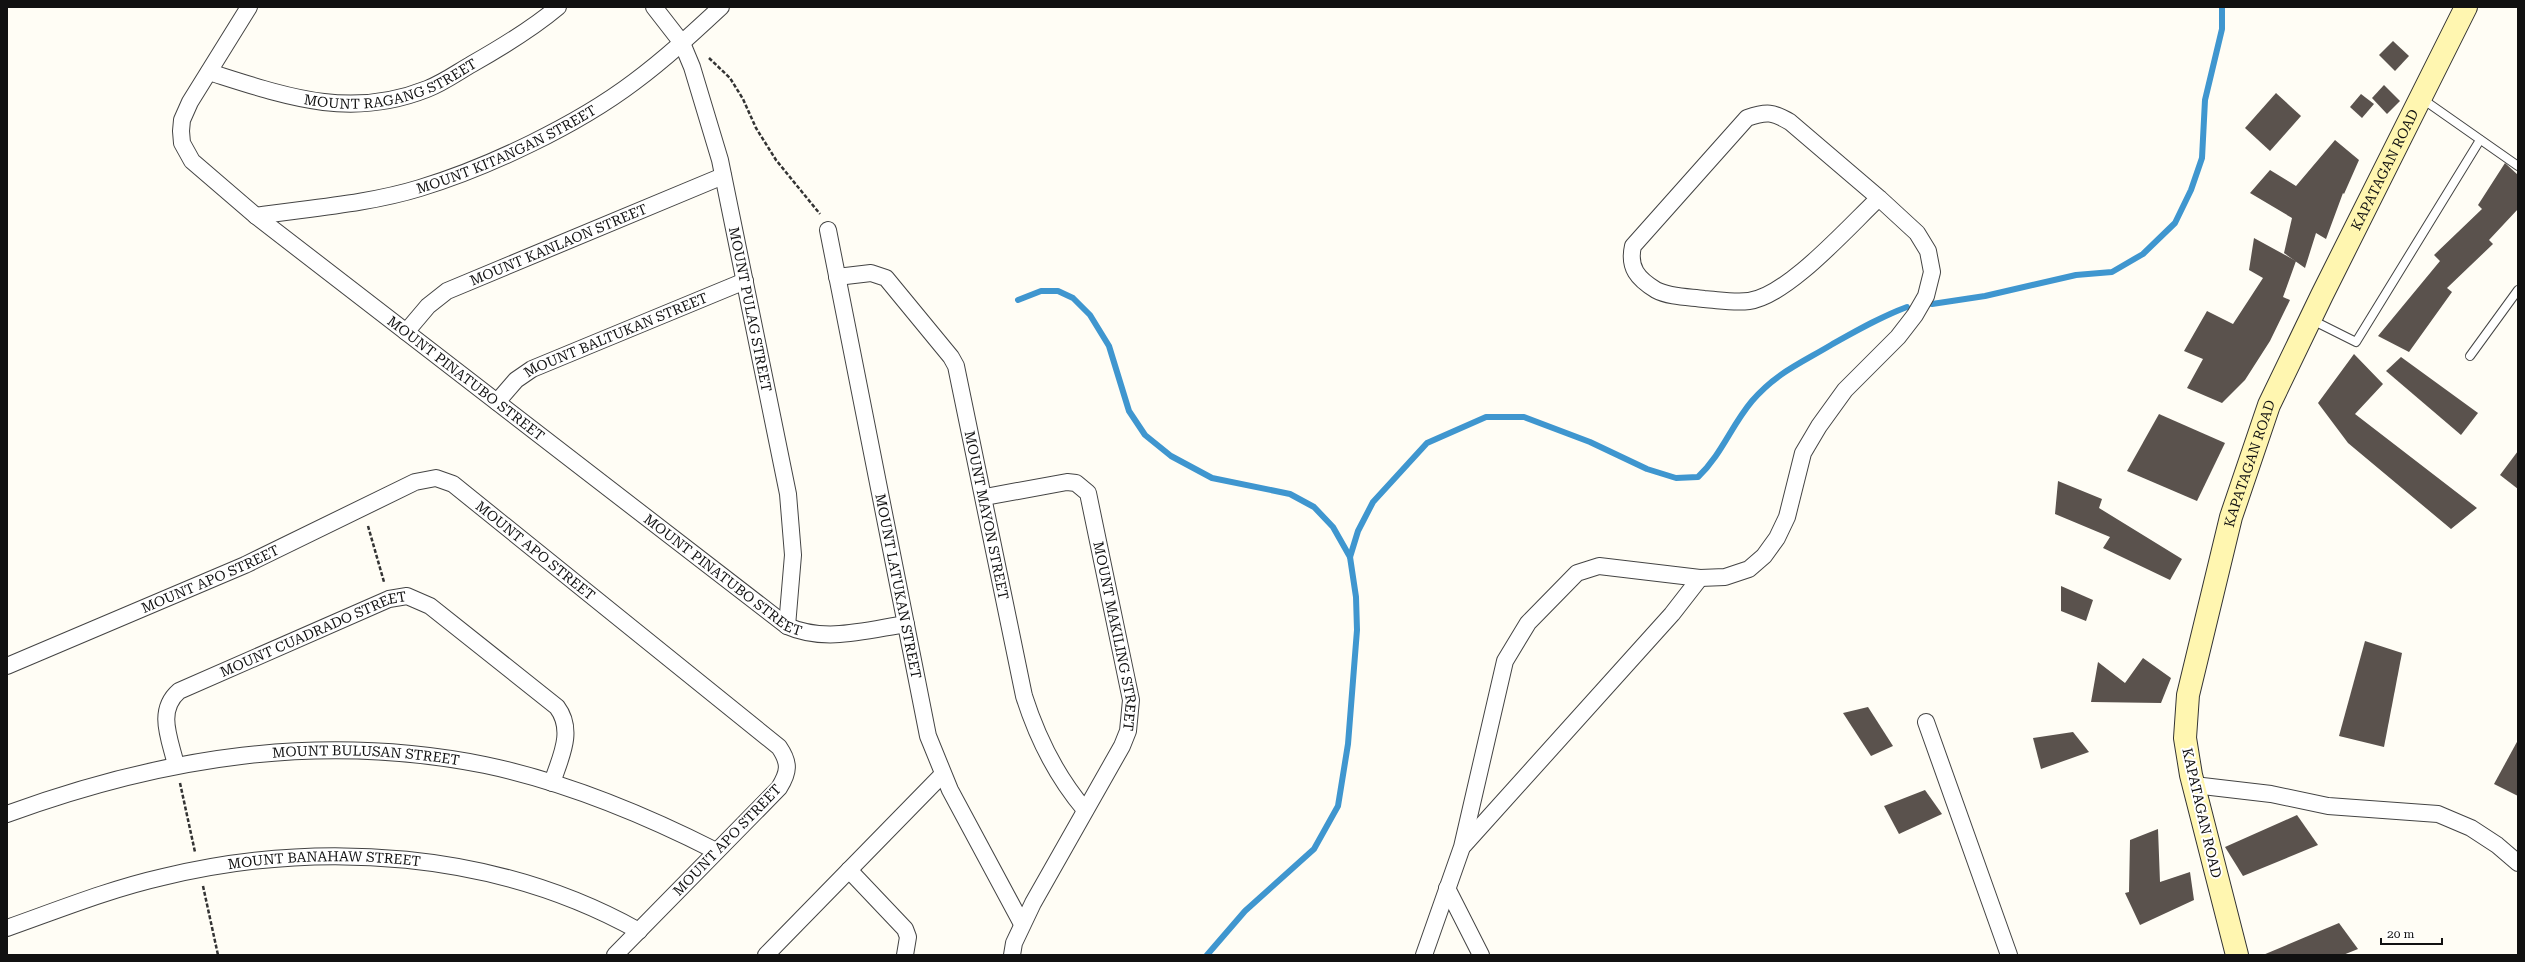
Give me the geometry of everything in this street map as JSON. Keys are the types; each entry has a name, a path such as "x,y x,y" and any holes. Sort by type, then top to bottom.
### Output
{"main road":[{"name":"KAPATAGAN ROAD","path":"2237,955 2194,785 2185,738 2188,695 2231,517 2269,405 2310,319 2466,7"}],"street":[{"name":"MOUNT PINATUBO STREET","path":"249,7 209,72 182,120 182,143 185,152 200,169 256,216 787,626 811,634 830,636 906,624"},
{"name":"MOUNT RAGANG STREET","path":"209,72 294,98 346,104 384,102 428,89 494,52 558,7"},
{"name":"MOUNT PULAG STREET","path":"654,7 682,43 698,86 723,176 791,516 793,555 787,626"},
{"name":"MOUNT KITANGAN STREET","path":"256,216 350,203 419,189 478,168 588,112 633,83 682,43 721,7"},
{"path":"1424,955 1462,847 1506,662 1528,623 1577,574 1599,566 1700,578 1725,577 1749,569 1764,556 1777,538 1787,517 1803,453 1819,426 1845,390 1898,337 1915,315 1926,296 1932,272 1928,251 1916,233 1879,198 1790,122 1776,114 1761,113 1747,118 1640,236 1633,246 1631,256 1633,269 1641,281 1660,292 1724,301 1750,301 1766,296 1800,272 1879,198"},
{"name":"MOUNT KANLAON STREET","path":"406,332 428,306 447,291 723,176"},
{"name":"MOUNT LATUKAN STREET","path":"828,230 928,736 942,775 1022,924"},
{"name":"MOUNT MAYON STREET","path":"837,276 871,273 886,278 951,357 960,378 1024,696 1031,718 1063,782 1085,810"},
{"name":"MOUNT BALTUKAN STREET","path":"497,402 516,380 532,369 744,281"},
{"name":"MOUNT APO STREET","path":"7,666 245,565 425,478 436,478 453,484 779,747 787,759 788,770 779,788 615,955"},
{"name":"MOUNT MAKILING STREET","path":"985,497 1067,482 1076,483 1083,487 1090,501 1131,700 1128,731 1122,746 1022,924 1012,955"},
{"path":"1462,847 1667,620 1700,578"},
{"name":"MOUNT CUADRADO STREET","path":"176,765 166,712 169,701 179,691 389,599 407,596 430,606 557,707 563,715 566,733 552,783"},
{"path":"1926,722 2009,955"},
{"name":"MOUNT BULUSAN STREET","path":"7,814 98,783 176,765 238,756 335,750 444,758 487,766 552,783 629,810 716,851"},
{"path":"766,955 942,775"},
{"path":"2194,785 2271,794 2328,806 2438,814 2471,828 2497,845 2518,863"},
{"name":"MOUNT BANAHAW STREET","path":"7,928 163,876 242,862 348,855 398,858 456,867 511,879 592,907 639,931"},
{"path":"849,870 905,929 908,938 905,955"},
{"path":"1447,888 1481,955"}],"lane":[{"path":"2420,97 2518,166"},
{"path":"2310,319 2356,342 2480,140"},
{"path":"2470,356 2518,290"}],"path":[{"path":"682,43 697,49 715,62 730,78 743,98 756,128 776,160 819,212 828,230"},
{"path":"362,508 389,599"}],"building":[{"path":"2393,41 2409,56 2395,71 2379,55"},
{"path":"2384,85 2400,101 2387,114 2372,98"},
{"path":"2276,93 2301,116 2270,151 2245,128"},
{"path":"2361,94 2374,104 2362,118 2350,107"},
{"path":"2335,140 2359,160 2344,194 2343,193 2326,239 2316,233 2305,268 2284,253 2292,218 2250,193 2270,170 2296,186"},
{"path":"2505,163 2518,175 2518,209 2489,240 2493,244 2447,288 2452,292 2409,352 2378,336 2440,261 2434,255 2482,209 2478,205"},
{"path":"2254,238 2296,261 2283,297 2290,300 2270,341 2245,380 2222,403 2187,388 2203,359 2184,351 2207,311 2233,324 2263,278 2249,270"},
{"path":"2354,354 2383,384 2355,414 2477,508 2451,529 2348,443 2318,403"},
{"path":"2401,357 2478,413 2461,435 2386,371"},
{"path":"2159,414 2225,443 2197,501 2127,471"},
{"path":"2518,451 2518,489 2500,475"},
{"path":"2058,481 2102,499 2099,508 2182,559 2170,580 2103,548 2110,537 2055,514"},
{"path":"2061,586 2093,600 2086,621 2061,611"},
{"path":"2365,641 2402,653 2384,747 2339,736"},
{"path":"2143,658 2171,678 2161,703 2091,702 2098,662 2125,683"},
{"path":"1868,707 1893,746 1871,756 1843,713"},
{"path":"2073,732 2089,752 2041,769 2033,738"},
{"path":"2518,740 2518,796 2494,784"},
{"path":"1925,790 1942,814 1899,834 1884,806"},
{"path":"2297,815 2318,845 2243,876 2225,847"},
{"path":"2158,829 2160,882 2190,872 2194,900 2140,925 2125,893 2129,892 2130,840"},
{"path":"2339,923 2358,949 2343,955 2263,955"}],"waterway":[{"path":"1932,304 1985,296 2076,275 2112,272 2143,254 2175,223 2191,190 2202,158 2205,100 2222,29 2222,7"},
{"path":"1018,300 1041,291 1058,291 1073,298 1090,315 1109,346 1129,411 1145,435 1171,456 1212,478 1290,494 1314,507 1333,527 1350,557 1356,597 1357,630 1348,744 1338,806 1314,849 1245,911 1207,955"},
{"path":"1350,557 1358,531 1373,502 1427,443 1486,417 1524,417 1590,442 1647,469 1676,478 1698,477 1714,459 1745,410 1770,383 1789,369 1850,335 1907,307"}]}
